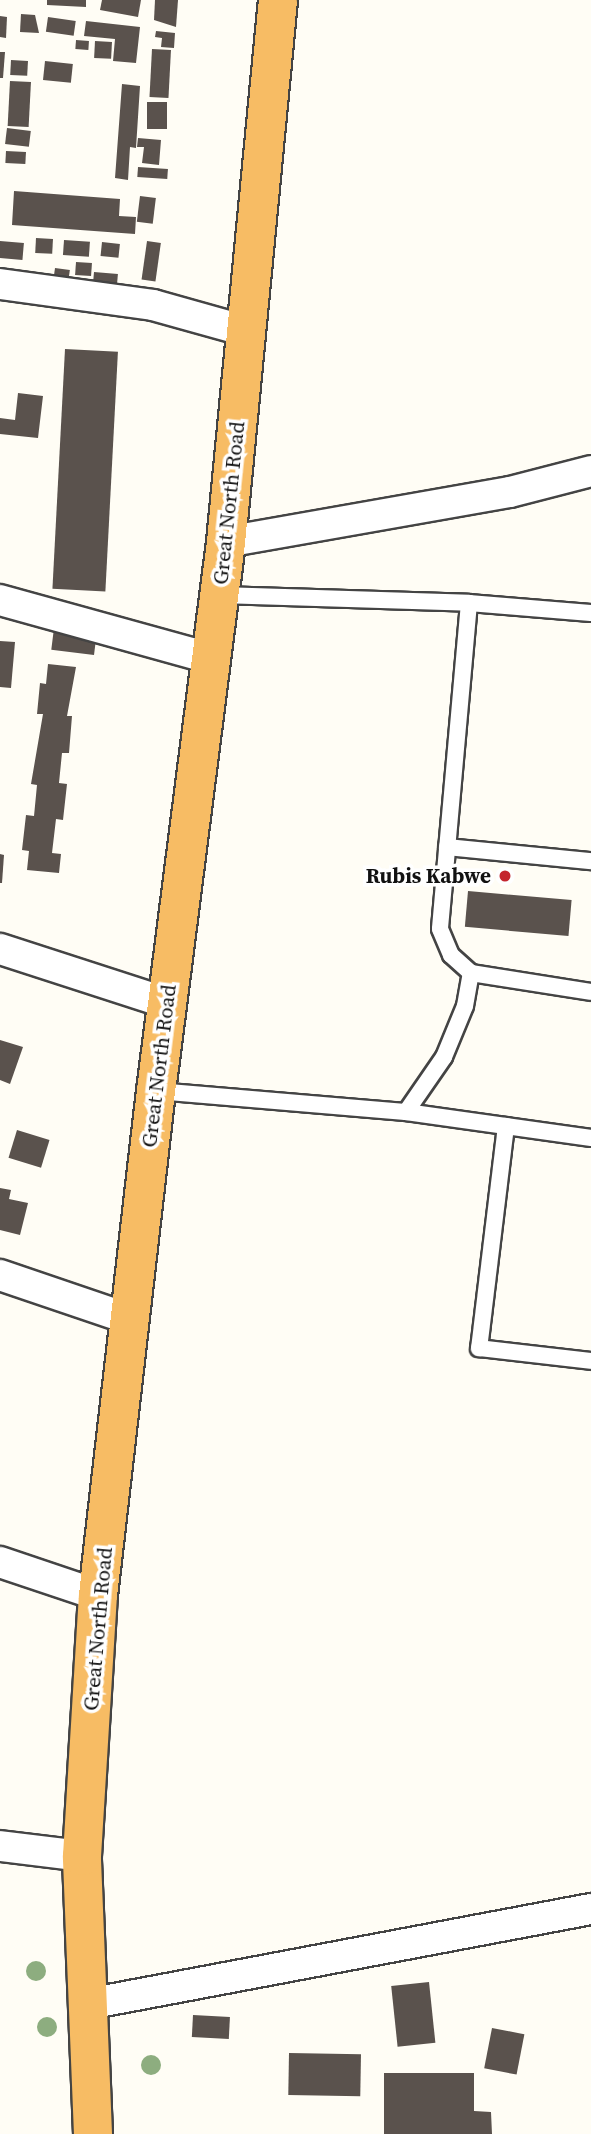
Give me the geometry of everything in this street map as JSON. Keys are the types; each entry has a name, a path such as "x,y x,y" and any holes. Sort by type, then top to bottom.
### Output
{"highway":[{"name":"Great North Road","path":"93,2134 82,1856 98,1595 156,1091 226,542 275,1"}],"street":[{"path":"0,284 153,305 246,331"},
{"path":"226,542 510,492 591,471"},
{"path":"0,600 213,659"},
{"path":"0,949 167,1003"},
{"path":"0,1275 129,1319"},
{"path":"0,1562 98,1595"},
{"path":"0,1846 82,1856"},
{"path":"88,2004 591,1909"}],"lane":[{"path":"220,595 470,603 591,613"},
{"path":"470,603 440,929 450,955 471,973 591,992"},
{"path":"447,847 591,861"},
{"path":"406,1112 444,1057 465,1006 471,973"},
{"path":"156,1091 406,1112 591,1138"},
{"path":"506,1126 479,1348 591,1361"}],"building":[{"path":"47,0 86,0 86,7 47,5"},
{"path":"102,0 141,0 138,17 100,10"},
{"path":"155,0 178,0 176,27 154,20"},
{"path":"21,14 35,15 39,33 20,32"},
{"path":"0,16 7,17 6,38 0,37"},
{"path":"48,17 76,21 74,36 46,32"},
{"path":"86,21 140,27 136,63 113,61 115,39 84,36"},
{"path":"156,31 175,33 174,48 161,47 162,38 155,37"},
{"path":"76,40 89,41 88,50 75,49"},
{"path":"95,41 112,42 111,59 94,58"},
{"path":"152,49 171,50 168,98 149,97"},
{"path":"0,52 5,52 3,78 0,78"},
{"path":"11,60 28,61 27,76 10,75"},
{"path":"45,61 73,64 71,83 43,80"},
{"path":"10,81 31,82 29,127 8,126"},
{"path":"122,84 140,86 136,148 130,147 128,180 115,178"},
{"path":"147,102 167,102 167,129 147,129"},
{"path":"7,128 31,131 29,147 5,144"},
{"path":"138,138 161,140 159,165 142,163 144,147 137,147"},
{"path":"6,151 26,152 25,164 5,163"},
{"path":"138,167 168,169 167,179 137,177"},
{"path":"14,191 120,199 119,216 136,217 135,234 12,225"},
{"path":"140,196 156,198 153,224 137,222"},
{"path":"36,238 53,239 52,254 35,253"},
{"path":"64,240 90,242 89,257 63,255"},
{"path":"0,241 24,243 22,260 0,258"},
{"path":"147,241 161,243 155,282 142,280"},
{"path":"102,242 120,244 118,258 101,256"},
{"path":"76,262 92,263 91,276 75,275"},
{"path":"55,268 70,270 68,282 53,280"},
{"path":"94,272 118,274 117,288 93,286"},
{"path":"65,349 118,352 105,591 52,589"},
{"path":"18,393 43,396 38,438 0,434 0,418 15,420"},
{"path":"54,628 97,633 94,655 51,650"},
{"path":"0,641 15,642 11,688 0,687"},
{"path":"48,664 76,667 67,716 72,716 69,753 62,753 59,783 67,784 63,820 56,819 52,853 61,854 59,873 27,870 29,851 22,850 26,815 34,816 37,785 31,784 43,714 37,714 40,683 46,684"},
{"path":"0,854 4,855 2,883 0,883"},
{"path":"468,891 572,900 568,936 465,927"},
{"path":"0,1040 23,1047 10,1084 0,1080"},
{"path":"17,1130 50,1140 41,1168 9,1158"},
{"path":"0,1188 11,1190 9,1199 28,1203 20,1235 0,1230"},
{"path":"429,1982 435,2043 398,2047 391,1986"},
{"path":"193,2015 230,2017 229,2039 192,2037"},
{"path":"492,2028 524,2034 517,2075 484,2068"},
{"path":"289,2053 361,2054 360,2096 288,2095"},
{"path":"384,2073 474,2073 474,2111 491,2112 492,2134 384,2134"}],"place":[{"name":"Rubis Kabwe","path":"505,876"}]}
